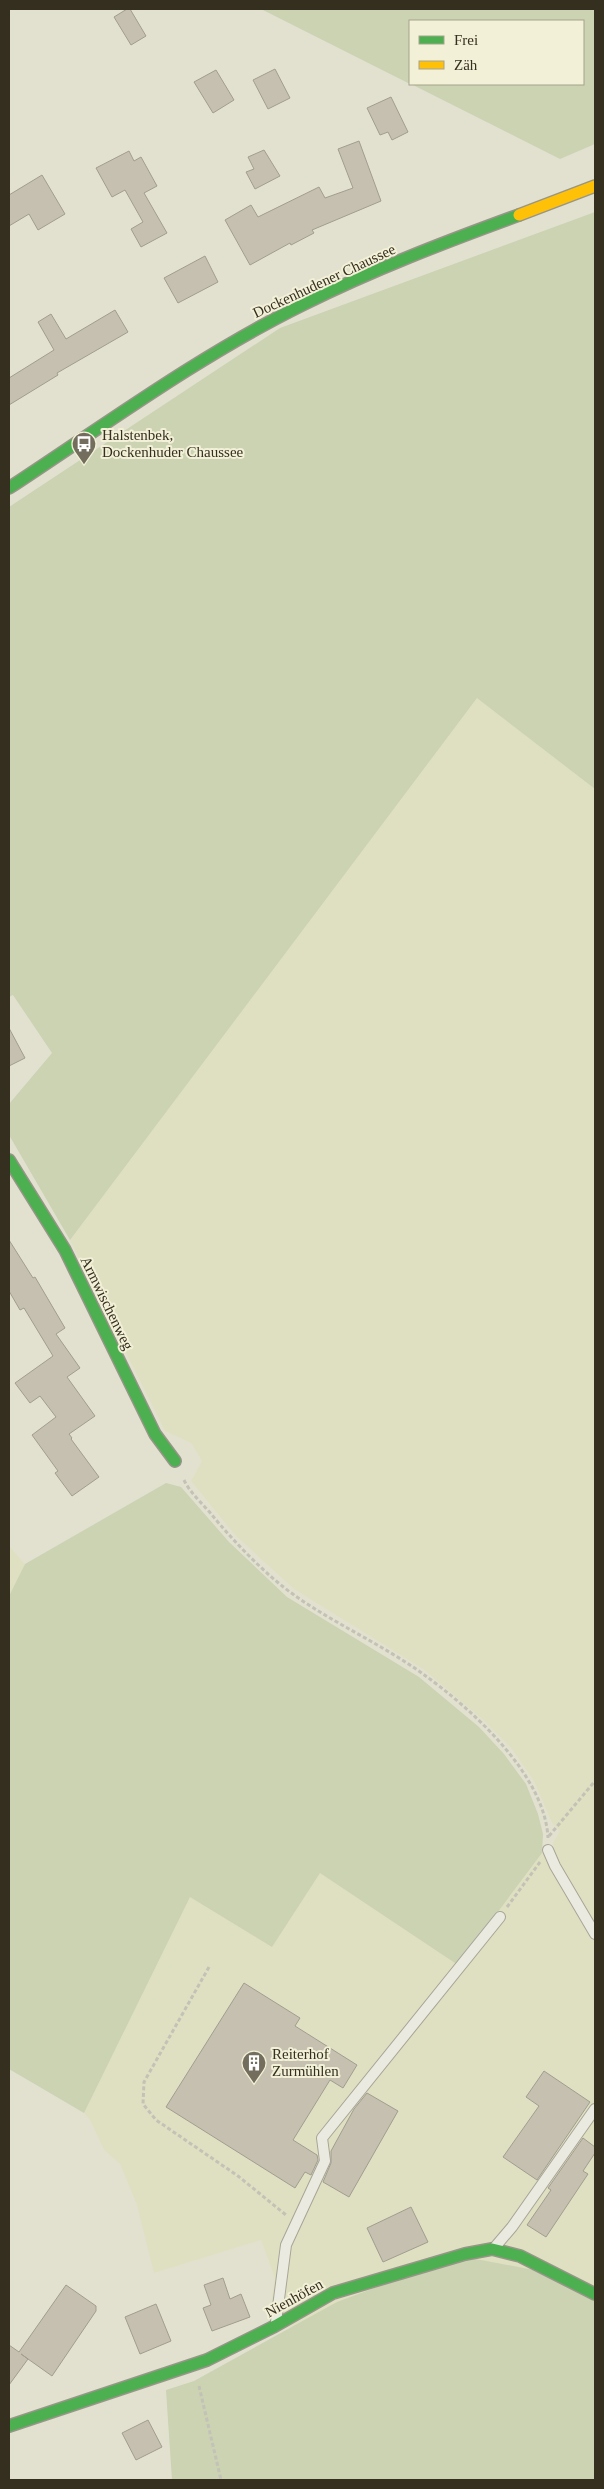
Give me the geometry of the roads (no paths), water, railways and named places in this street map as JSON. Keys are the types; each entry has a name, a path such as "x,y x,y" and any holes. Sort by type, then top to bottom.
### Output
{"street":[{"name":"Dockenhudener Chaussee","path":"9,488 222,350 301,305 404,259 595,186"},
{"name":"Armwischenweg","path":"9,1160 64,1250 155,1434 175,1461"},
{"name":"Nienhöfen","path":"9,2426 207,2360 275,2326 333,2293 465,2254 492,2249 520,2256 595,2294"}],"lane":[{"path":"548,1850 595,1934"},
{"path":"275,2326 286,2245 325,2160 322,2138 500,1917"},
{"path":"492,2249 512,2227 595,2109"}],"place":[{"name":"Halstenbek, Dockenhuder Chaussee","path":"84,465"},
{"name":"Reiterhof Zurmühlen","path":"254,2084"}]}
